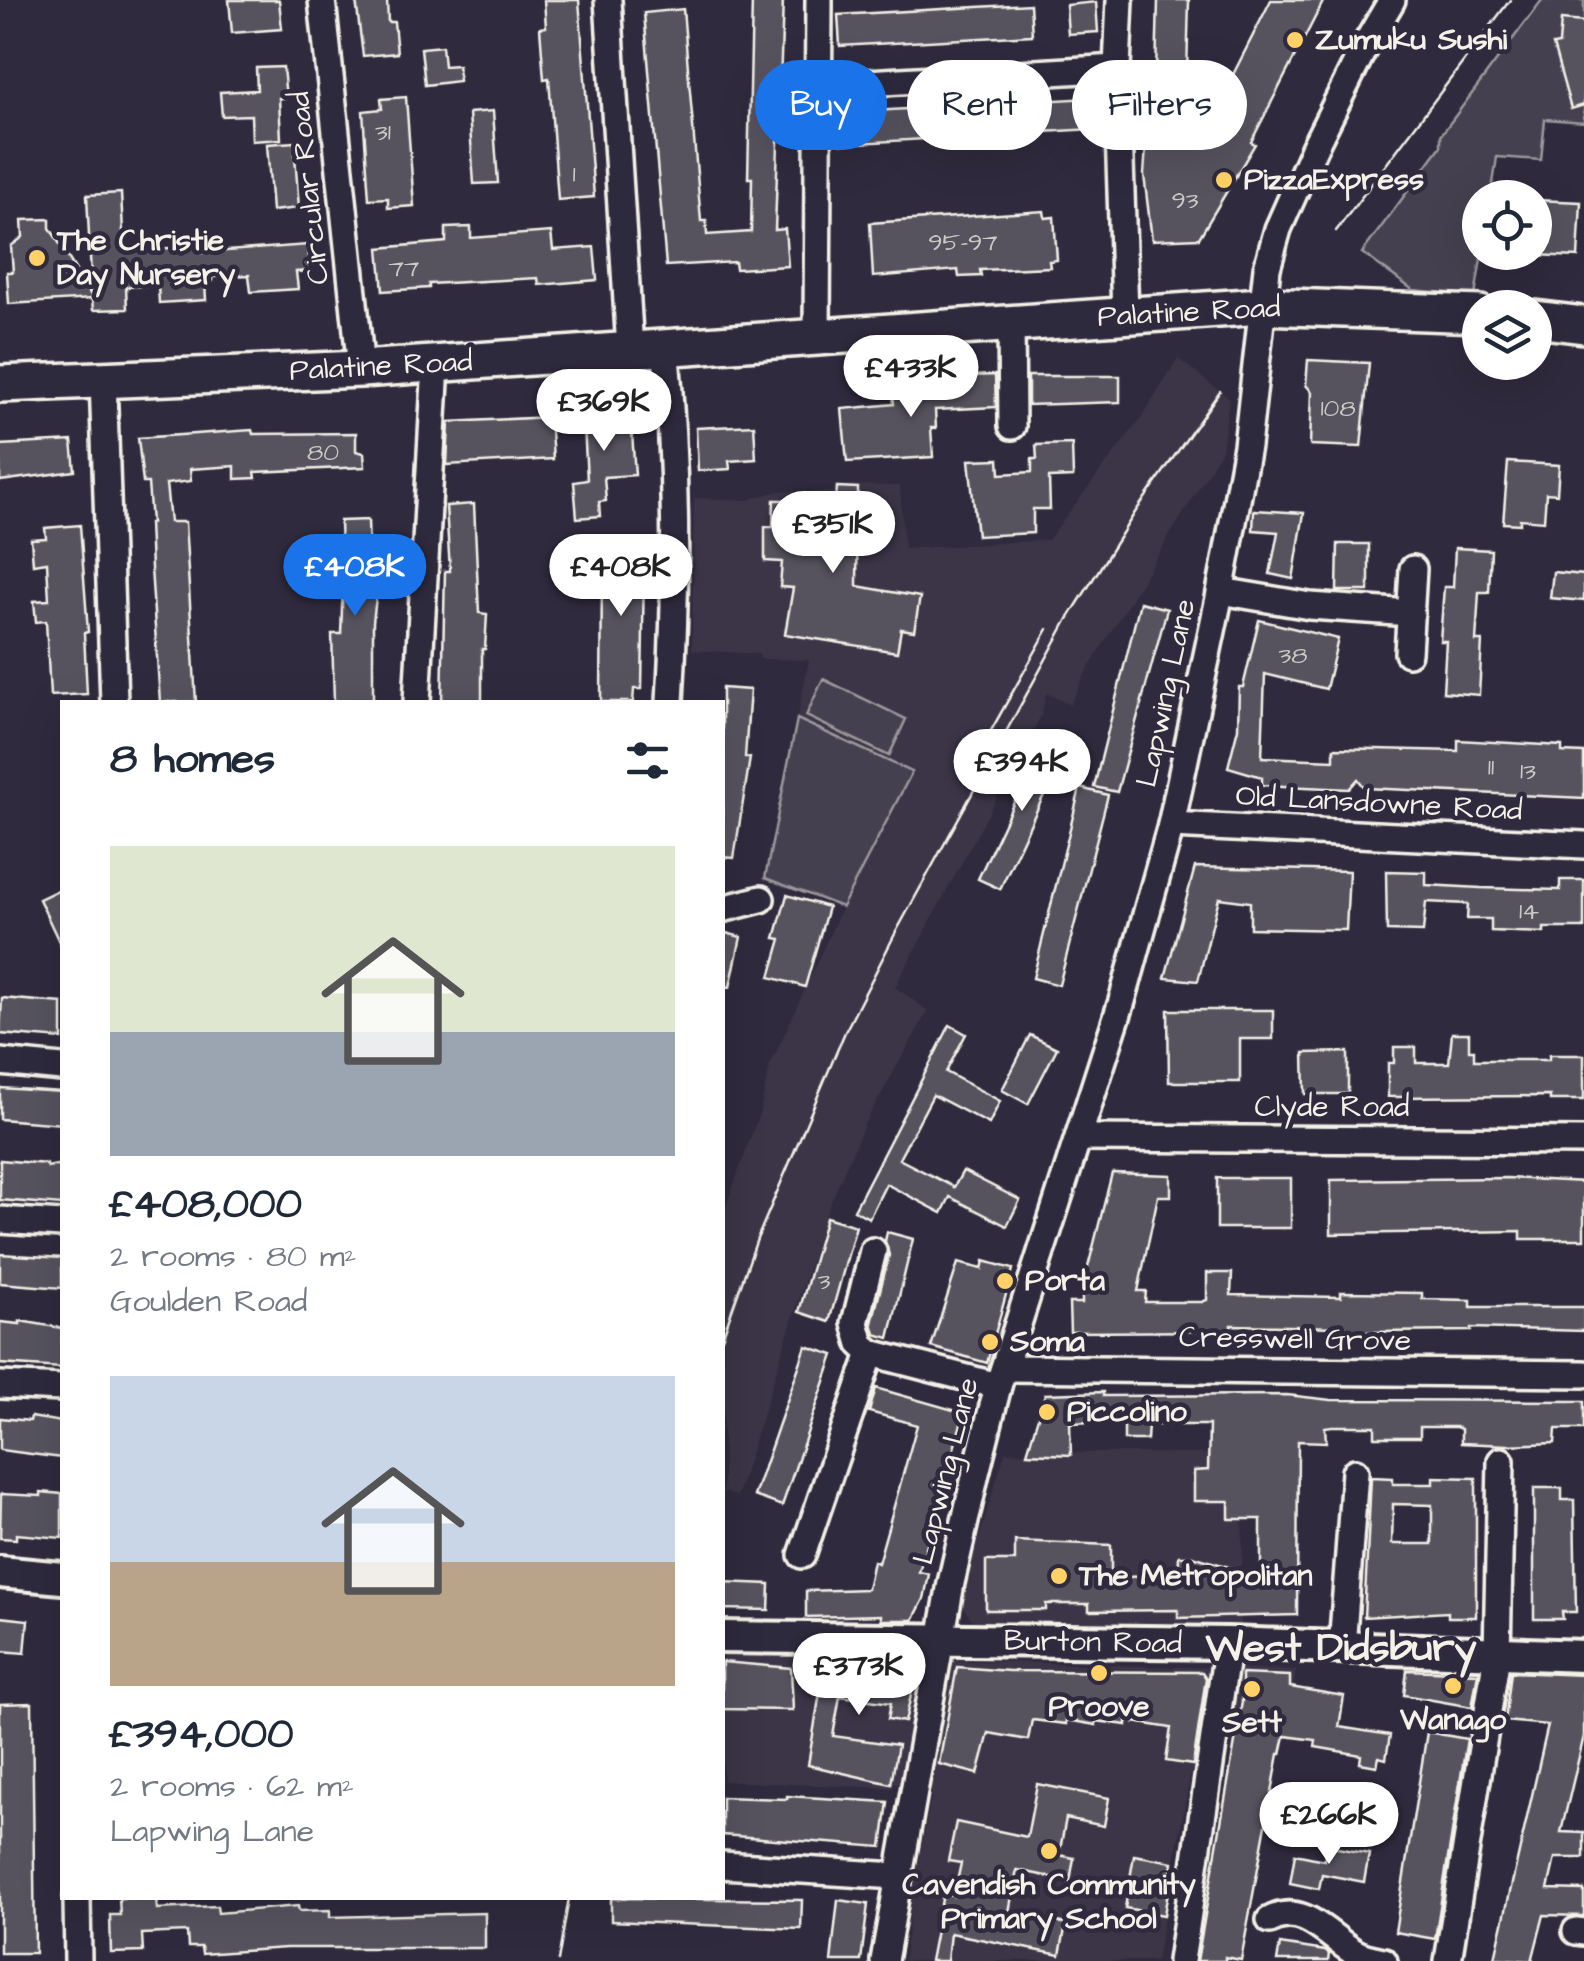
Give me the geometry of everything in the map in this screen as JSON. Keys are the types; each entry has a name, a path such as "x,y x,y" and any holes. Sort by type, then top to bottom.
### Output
{"main road":[{"name":"Palatine Road","path":"0,384 361,369 1262,306 1462,313"},
{"path":"1552,321 1584,325"}],"street":[{"name":"Circular Road","path":"322,0 361,369"},
{"path":"608,0 630,349"},
{"path":"817,60 818,0"},
{"path":"1118,60 1120,0"},
{"name":"Lapwing Lane","path":"884,1961 940,1639 1002,1377 1079,1138 1171,825 1248,446 1266,268 1278,229 1316,143 1392,0"},
{"path":"887,82 1072,71"},
{"path":"817,150 817,336"},
{"path":"1120,150 1125,314"},
{"path":"1011,324 1012,426"},
{"path":"665,346 674,489 675,617 670,700"},
{"path":"417,700 436,364"},
{"path":"102,378 114,700"},
{"path":"1408,653 1412,569"},
{"path":"1221,591 1310,606 1410,613"},
{"name":"Old Lansdowne Road","path":"1171,825 1584,845"},
{"path":"725,908 760,898"},
{"path":"0,1062 60,1068"},
{"name":"Clyde Road","path":"1079,1138 1584,1140"},
{"path":"0,1220 60,1224"},
{"path":"802,1554 870,1354 861,1344 855,1324 873,1251"},
{"name":"Cresswell Grove","path":"870,1354 1002,1377 1584,1374"},
{"path":"0,1386 60,1388"},
{"path":"1448,1961 1497,1655 1501,1461"},
{"path":"1342,1648 1355,1472"},
{"path":"0,1572 60,1578"},
{"name":"Burton Road","path":"725,1637 1228,1642 1584,1656"},
{"path":"1180,1961 1228,1642"},
{"path":"725,1865 897,1876"},
{"path":"77,1900 78,1961"},
{"path":"1270,1920 1281,1914 1309,1918 1350,1950 1384,1961"}],"shaded area":[{"path":"1542,0 1584,0 1584,122 1545,119 1541,160 1497,157 1494,180 1462,180 1462,270 1479,270 1476,290 1462,290 1462,295 1413,290 1362,253 1441,146 1441,135"},
{"path":"1178,359 1229,398 1222,450 1070,705 1046,693 1042,714 895,987 928,1011 865,1123 826,1213 737,1496 725,1493 725,1209 760,1111 770,1066 842,907 765,878 809,660 760,659 759,654 692,650 694,498 747,500 779,491 834,492 835,485 900,486 904,549 1048,540 1142,417"},
{"path":"823,679 906,719 889,756 806,716"},
{"path":"797,719 912,772 842,907 765,878"},
{"path":"1005,1452 1244,1454 1241,1627 988,1625 973,1621 961,1605 962,1594"},
{"path":"725,1656 1296,1670 1287,1732 1233,1723 1221,1776 1191,1772 1156,1961 904,1961 932,1792 893,1783 892,1788 725,1781"}],"building":[{"path":"229,0 279,0 282,29 232,33"},
{"path":"356,0 387,0 388,22 394,22 397,53 363,56"},
{"path":"544,0 579,0 594,197 558,200 549,78 544,79 540,28 546,27"},
{"path":"752,0 783,0 781,60 755,60 755,150 778,150 775,230 785,229 788,266 736,269 735,262 666,266 644,13 683,9 701,221 706,221 707,235 751,232 752,178 748,178"},
{"path":"1158,0 1189,0 1187,60 1156,60"},
{"path":"1271,0 1324,0 1251,142 1255,144 1199,238 1152,240 1144,175 1146,150 1247,150 1247,60 1240,60"},
{"path":"1096,2 1098,32 1068,34 1066,5"},
{"path":"1030,4 1032,35 840,46 838,15"},
{"path":"1561,20 1584,22 1584,105 1571,109 1553,45 1559,44"},
{"path":"442,46 444,66 458,65 459,81 425,85 421,48"},
{"path":"283,67 286,98 279,98 281,139 252,141 251,115 222,116 220,92 257,90 256,68"},
{"path":"406,97 414,206 388,208 388,198 369,199 363,111 382,109 381,99"},
{"path":"1072,99 1072,130 1052,131 1052,100"},
{"path":"907,109 907,140 887,141 887,110"},
{"path":"493,111 498,183 474,184 469,113"},
{"path":"294,142 299,208 272,211 267,144"},
{"path":"121,193 124,251 200,246 200,253 308,245 310,271 296,272 298,289 251,292 249,275 212,277 212,282 205,282 206,300 159,303 158,285 126,287 127,309 93,310 92,299 9,304 7,272 13,272 11,246 23,237 22,220 50,219 50,228 92,297 87,195"},
{"path":"1552,201 1581,202 1578,257 1552,256"},
{"path":"1044,211 1045,218 1054,217 1057,260 1049,261 1050,267 980,270 981,276 959,277 958,270 873,277 870,223"},
{"path":"471,227 471,238 551,232 553,250 594,247 597,280 539,285 538,278 429,284 429,288 383,291 379,248 446,242 446,228"},
{"path":"1308,360 1369,363 1361,447 1310,445 1312,392 1306,385"},
{"path":"995,375 996,407 935,410 936,428 931,428 933,457 847,462 842,409 894,404 893,393 946,390 945,377"},
{"path":"1028,376 1120,376 1120,402 1028,405"},
{"path":"630,404 635,475 604,477 606,501 599,502 600,516 577,518 574,482 587,480 583,407"},
{"path":"550,417 553,459 447,465 449,422"},
{"path":"754,425 756,459 729,461 730,469 698,471 696,428"},
{"path":"252,430 253,434 356,433 356,451 364,453 365,467 255,472 256,478 235,479 235,466 190,469 191,481 166,484 170,522 185,522 196,700 160,700 148,483 143,483 138,438"},
{"path":"72,441 75,471 0,481 0,445"},
{"path":"1072,444 1073,477 1049,478 1050,509 1033,509 1033,533 977,536 969,460 999,459 1000,474 1032,472 1032,459 1037,459 1036,445"},
{"path":"1508,462 1559,465 1557,494 1546,493 1544,521 1520,519 1520,524 1503,523"},
{"path":"837,487 858,488 857,586 920,597 914,631 901,629 897,652 785,634 793,588 780,587 782,562 765,561 765,527 773,527 774,500 836,500"},
{"path":"474,504 479,613 487,614 482,700 442,700 445,571 450,571 446,506"},
{"path":"1254,510 1304,513 1293,579 1270,574 1278,532 1253,530"},
{"path":"368,520 370,581 378,581 373,622 373,700 334,700 332,634 341,634 344,555 340,521"},
{"path":"80,525 88,632 84,633 87,694 50,696 46,621 36,622 34,601 49,600 47,562 33,564 31,539 46,538 45,528"},
{"path":"641,542 642,689 634,689 633,700 601,700 602,567 590,567 589,545"},
{"path":"1338,544 1369,544 1369,591 1337,591"},
{"path":"1455,548 1491,550 1489,592 1479,592 1479,695 1443,692 1446,641 1440,641 1444,587 1453,587"},
{"path":"1553,572 1584,575 1584,601 1550,598"},
{"path":"1140,602 1167,609 1117,792 1094,787"},
{"path":"1259,620 1338,639 1326,689 1265,674 1262,757 1334,760 1334,748 1458,751 1458,740 1562,746 1562,752 1584,753 1584,798 1365,788 1358,779 1349,789 1262,785 1262,777 1228,767 1238,728 1239,687 1243,687"},
{"path":"722,688 750,690 745,757 750,758 734,858 725,857"},
{"path":"1043,740 1065,750 1000,889 978,879"},
{"path":"1080,788 1108,795 1059,985 1033,978"},
{"path":"1195,867 1349,871 1346,930 1250,928 1250,902 1219,898 1198,981 1165,978"},
{"path":"1386,871 1426,872 1426,885 1481,888 1560,890 1560,880 1584,880 1584,928 1544,928 1544,933 1491,931 1491,919 1467,919 1468,904 1426,902 1423,932 1387,931"},
{"path":"60,889 60,944 39,899"},
{"path":"787,895 828,907 805,987 770,977 781,939 775,938"},
{"path":"725,933 741,937 730,987 725,986"},
{"path":"2,998 60,1003 60,1039 0,1034"},
{"path":"1168,1010 1273,1010 1273,1039 1240,1039 1240,1082 1169,1082"},
{"path":"950,1025 966,1034 946,1072 1000,1101 989,1124 933,1095 899,1159 954,1187 963,1171 1020,1200 1007,1226 950,1197 942,1213 886,1184 869,1218 854,1210"},
{"path":"1452,1033 1469,1033 1469,1050 1474,1050 1474,1060 1549,1060 1549,1055 1584,1055 1584,1100 1550,1100 1550,1096 1388,1097 1388,1063 1394,1063 1394,1047 1416,1047 1416,1063 1449,1063"},
{"path":"1030,1035 1057,1048 1028,1104 1002,1090"},
{"path":"1348,1052 1348,1094 1305,1094 1304,1053"},
{"path":"0,1088 60,1092 60,1124 0,1119"},
{"path":"0,1160 47,1167 60,1164 60,1205 0,1200"},
{"path":"1112,1173 1171,1175 1171,1196 1158,1196 1138,1291 1146,1291 1145,1302 1202,1302 1207,1300 1207,1273 1232,1273 1231,1295 1341,1297 1341,1292 1422,1293 1422,1299 1471,1300 1471,1307 1584,1307 1584,1331 1471,1328 1341,1332 1341,1327 1231,1325 1231,1331 1070,1332 1069,1303 1082,1303 1082,1275 1086,1275"},
{"path":"1217,1178 1291,1178 1291,1228 1217,1228"},
{"path":"1507,1178 1584,1182 1584,1239 1521,1239 1521,1231 1331,1234 1331,1180"},
{"path":"826,1217 856,1226 829,1322 799,1312"},
{"path":"887,1232 913,1239 889,1338 875,1334 872,1323 889,1255"},
{"path":"0,1254 60,1258 60,1288 0,1283"},
{"path":"984,1261 1013,1269 987,1363 931,1347 958,1263 982,1269"},
{"path":"0,1322 60,1328 60,1368 0,1364"},
{"path":"806,1346 834,1355 782,1506 754,1496"},
{"path":"876,1388 964,1413 919,1572 929,1574 924,1599 913,1620 881,1620 881,1615 806,1617 806,1591 867,1589 873,1561 878,1563 917,1425 869,1412"},
{"path":"1103,1392 1103,1396 1584,1401 1584,1429 1556,1429 1555,1443 1507,1445 1461,1443 1461,1429 1456,1427 1420,1427 1420,1437 1375,1437 1375,1426 1332,1426 1325,1427 1326,1442 1298,1441 1297,1615 1178,1618 1178,1610 1089,1611 1089,1604 1046,1604 1046,1610 986,1610 986,1561 1015,1561 1015,1541 1111,1545 1111,1577 1178,1576 1179,1556 1193,1556 1261,1577 1261,1519 1229,1519 1229,1501 1194,1501 1194,1471 1208,1470 1209,1425 1148,1425 1147,1440 1124,1440 1124,1425 1120,1421 1070,1423 1071,1455 1027,1453 1045,1394"},
{"path":"31,1417 60,1422 60,1458 0,1450 0,1418 30,1421"},
{"path":"1371,1477 1393,1478 1393,1484 1433,1484 1433,1477 1476,1478 1476,1617 1448,1617 1448,1612 1364,1617","holes":["1393,1504 1432,1505 1432,1544 1392,1544"]},
{"path":"1534,1488 1562,1488 1562,1500 1574,1500 1576,1612 1562,1612 1563,1619 1534,1619"},
{"path":"41,1492 60,1494 60,1538 16,1534 16,1539 0,1538 1,1494 41,1496"},
{"path":"725,1582 770,1584 769,1610 725,1609"},
{"path":"0,1617 28,1620 25,1653 0,1651"},
{"path":"725,1662 791,1668 793,1710 725,1709"},
{"path":"825,1662 912,1666 916,1673 905,1722 888,1719 891,1703 840,1696 833,1736 898,1745 891,1784 808,1765"},
{"path":"957,1667 1202,1672 1206,1678 1193,1765 1166,1761 1171,1728 1127,1721 1127,1725 1096,1721 1096,1725 1066,1720 1066,1724 1032,1720 1028,1740 989,1733 978,1774 939,1764"},
{"path":"1407,1670 1478,1673 1472,1707 1404,1695"},
{"path":"1511,1672 1584,1675 1584,1736 1561,1832 1584,1833 1584,1858 1555,1858 1548,1889 1584,1890 1584,1916 1544,1915 1532,1961 1495,1958 1548,1725 1505,1721"},
{"path":"1242,1674 1290,1676 1290,1687 1344,1696 1339,1727 1390,1735 1386,1759 1379,1757 1377,1766 1360,1763 1361,1755 1315,1747 1316,1740 1285,1736 1241,1960 1225,1957 1225,1961 1197,1961 1242,1702"},
{"path":"32,1703 35,1953 0,1953 0,1704"},
{"path":"1427,1732 1467,1739 1435,1939 1395,1932"},
{"path":"1037,1784 1109,1798 1104,1826 1066,1818 1059,1855 1074,1858 1070,1881 1017,1870 1009,1912 1066,1924 1060,1955 950,1933 947,1961 930,1961 943,1894 954,1896 961,1863 948,1861 956,1822 1027,1837"},
{"path":"725,1797 888,1802 882,1847 725,1835"},
{"path":"1327,1846 1369,1854 1364,1882 1322,1874 1319,1889 1290,1883 1295,1854 1324,1860"},
{"path":"1134,1855 1173,1862 1164,1915 1125,1908"},
{"path":"119,1900 156,1900 157,1909 217,1906 218,1913 298,1906 299,1911 330,1910 330,1917 485,1913 485,1948 286,1948 202,1954 201,1947 188,1947 187,1932 142,1934 143,1952 111,1953 110,1915 120,1915"},
{"path":"611,1900 802,1900 801,1929 611,1921"},
{"path":"838,1900 868,1904 861,1961 831,1961"},
{"path":"1280,1944 1325,1951 1328,1961 1277,1961"}],"tram line":[{"path":"1336,231 1510,0"},
{"path":"725,1330 757,1239 845,1032 896,932 1068,619 1136,511 1220,391"},
{"path":"965,777 1048,629"},
{"path":"558,1961 569,1900"}],"place":[{"name":"Zumuku Sushi","path":"1295,40"},
{"name":"PizzaExpress","path":"1224,180"},
{"name":"The Christie Day Nursery","path":"37,258"},
{"name":"Porta","path":"1005,1281"},
{"name":"Soma","path":"990,1342"},
{"name":"Piccolino","path":"1047,1412"},
{"name":"The Metropolitan","path":"1059,1576"},
{"name":"Proove","path":"1099,1673"},
{"name":"Wanago","path":"1453,1686"},
{"name":"Sett","path":"1252,1689"},
{"name":"Cavendish Community Primary School","path":"1049,1851"}],"district":[{"name":"West Didsbury","path":"1341,1648"}]}
